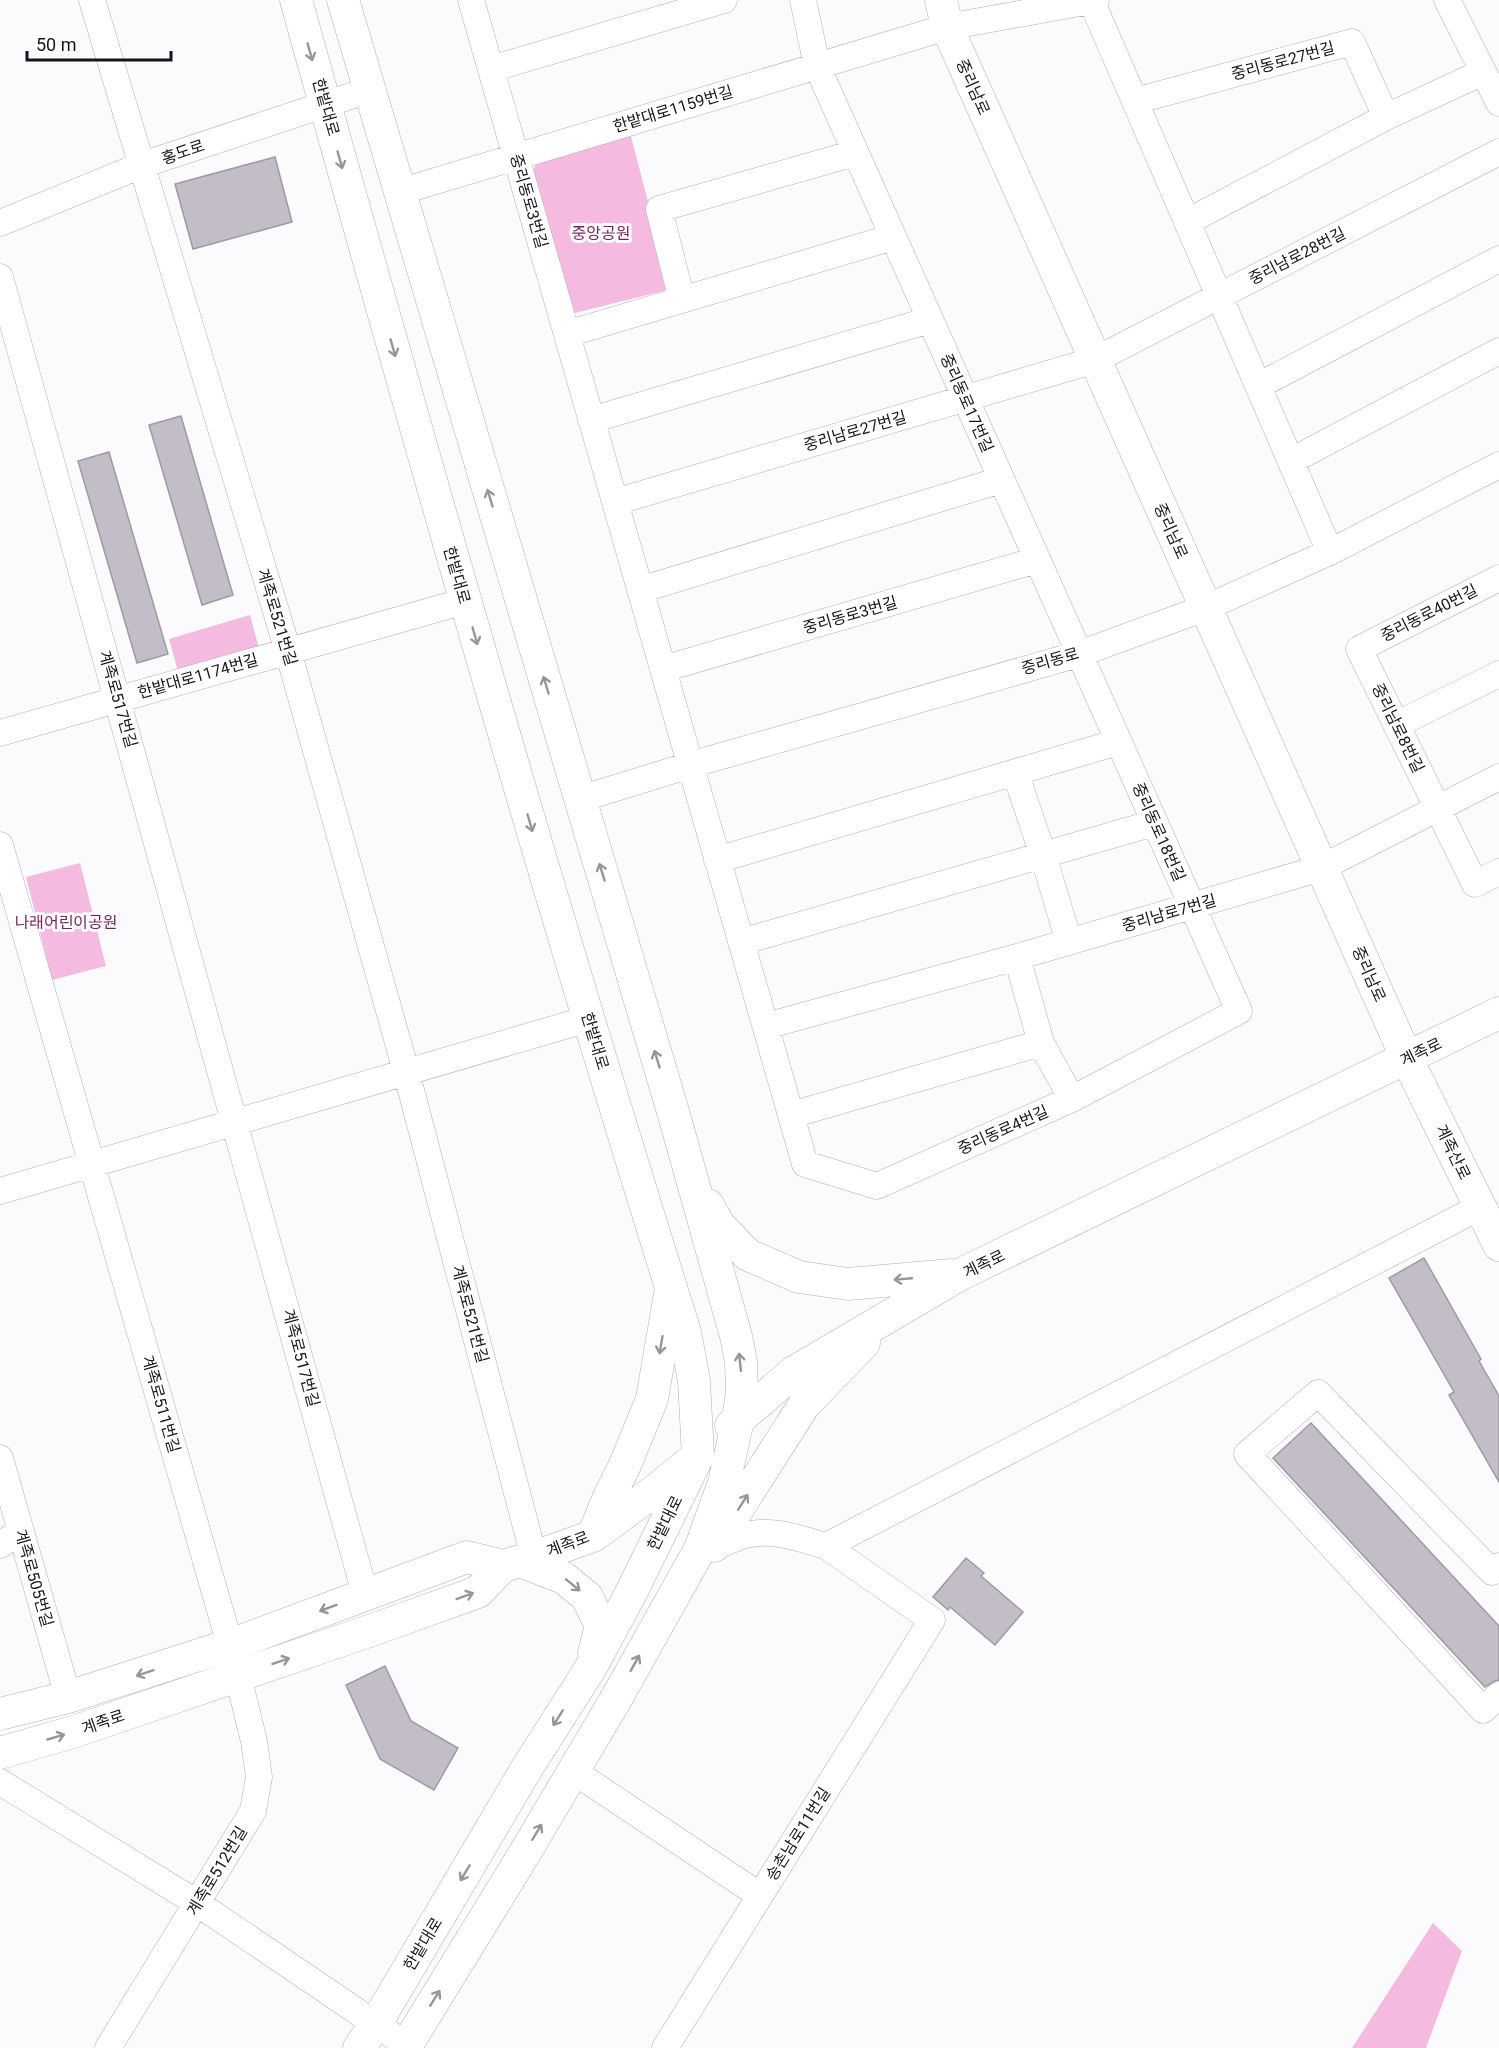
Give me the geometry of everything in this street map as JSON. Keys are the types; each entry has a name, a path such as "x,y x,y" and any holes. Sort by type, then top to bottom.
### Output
{"main road":[{"name":"한밭대로","path":"296,0 465,601 588,1019 671,1287 690,1354 697,1409 698,1456 630,1595 590,1669 526,1768 367,2036"},
{"path":"343,0 674,1115 736,1336 741,1362 742,1392 724,1483 700,1549 616,1699 408,2047"},
{"name":"중리남로","path":"944,13 1095,360 1407,1059"},
{"name":"계족로","path":"0,1753 73,1732 478,1592 519,1561 593,1536 698,1456 794,1372 891,1314 962,1274 1499,1013"},
{"name":"계족산로","path":"1407,1059 1499,1245"},
{"path":"674,1115 699,1188 719,1225 748,1255 799,1277 848,1284 962,1274"},
{"path":"593,1536 652,1399 671,1287"},
{"path":"660,1617 683,1597 804,1405 891,1314"},
{"name":"계족로","path":"0,1714 68,1697 230,1645 466,1557 519,1561"},
{"path":"519,1561 564,1578 587,1597 601,1626 590,1669"}],"street":[{"name":"계족로521번길","path":"92,0 288,651 406,1071 519,1561"},
{"name":"중리동로3번길","path":"471,0 690,765"},
{"path":"491,69 724,0"},
{"name":"중리동로17번길","path":"803,0 817,66 1078,654"},
{"path":"1092,0 1330,552"},
{"name":"한밭대로1159번길","path":"399,192 817,66 944,13 1092,0"},
{"path":"1447,0 1499,103"},
{"name":"중리동로27번길","path":"1135,101 1352,42 1386,117"},
{"path":"1187,222 1386,117 1484,72"},
{"name":"홍도로","path":"0,223 142,165 369,90"},
{"name":"중리남로28번길","path":"1095,360 1499,152"},
{"path":"682,300 659,210 855,153"},
{"path":"567,334 893,237"},
{"path":"1258,386 1499,260"},
{"name":"계족로517번길","path":"0,276 365,1594"},
{"path":"591,420 930,320"},
{"path":"1291,461 1499,351"},
{"name":"중리남로27번길","path":"615,502 1095,360"},
{"name":"중리동로","path":"580,799 690,765 1078,654 1205,608 1330,552 1499,465"},
{"path":"640,590 1001,480"},
{"name":"중리동로3번길","path":"663,669 1037,560"},
{"name":"중리동로40번길","path":"1359,649 1499,578"},
{"name":"한밭대로1174번길","path":"0,733 465,601"},
{"name":"중리남로8번길","path":"1359,649 1475,884 1499,872"},
{"name":"중리동로18번길","path":"1078,654 1239,1011"},
{"path":"1396,724 1499,674"},
{"path":"717,860 1118,742"},
{"name":"중리동로4번길","path":"690,765 806,1164 877,1186 1072,1100 1239,1011"},
{"path":"1015,772 1069,942"},
{"path":"1321,867 1499,777"},
{"path":"741,942 1154,823"},
{"name":"계족로511번길","path":"0,845 230,1645"},
{"name":"중리남로7번길","path":"766,1026 1017,957 1321,867"},
{"path":"1017,957 1041,1043 1072,1100"},
{"path":"0,1191 588,1019"},
{"path":"791,1114 1041,1043"},
{"path":"714,1547 746,1535 763,1532 826,1546 1480,1207"},
{"path":"1497,1573 1318,1393 1247,1454 1483,1710 1499,1695"},
{"name":"계족로505번길","path":"0,1458 10,1538 68,1697"},
{"name":"송촌남로11번길","path":"665,2048 932,1620 826,1546"},
{"name":"계족로512번길","path":"108,2048 253,1811 259,1777 254,1741 238,1676"},
{"path":"573,1771 759,1895"},
{"path":"0,1782 197,1903 367,2036 408,2047"}],"green space":[{"name":"중앙공원","path":"629,129 671,289 567,315 531,177 540,152"},
{"path":"250,615 260,652 179,675 169,639"},
{"name":"나래어린이공원","path":"80,863 106,966 52,980 26,877"},
{"path":"1433,1923 1462,1951 1426,2048 1352,2048"}],"building":[{"path":"275,157 292,222 193,249 175,184"},
{"path":"181,416 233,595 202,605 149,425"},
{"path":"109,452 168,654 137,663 78,461"},
{"path":"1424,1258 1481,1359 1479,1361 1499,1396 1499,1482 1449,1395 1454,1392 1389,1278"},
{"path":"1311,1423 1499,1626 1499,1680 1485,1687 1273,1458"},
{"path":"966,1558 984,1573 981,1576 1023,1612 995,1645 950,1607 948,1610 933,1597"},
{"path":"385,1666 411,1721 458,1748 434,1790 380,1759 346,1685"}]}
